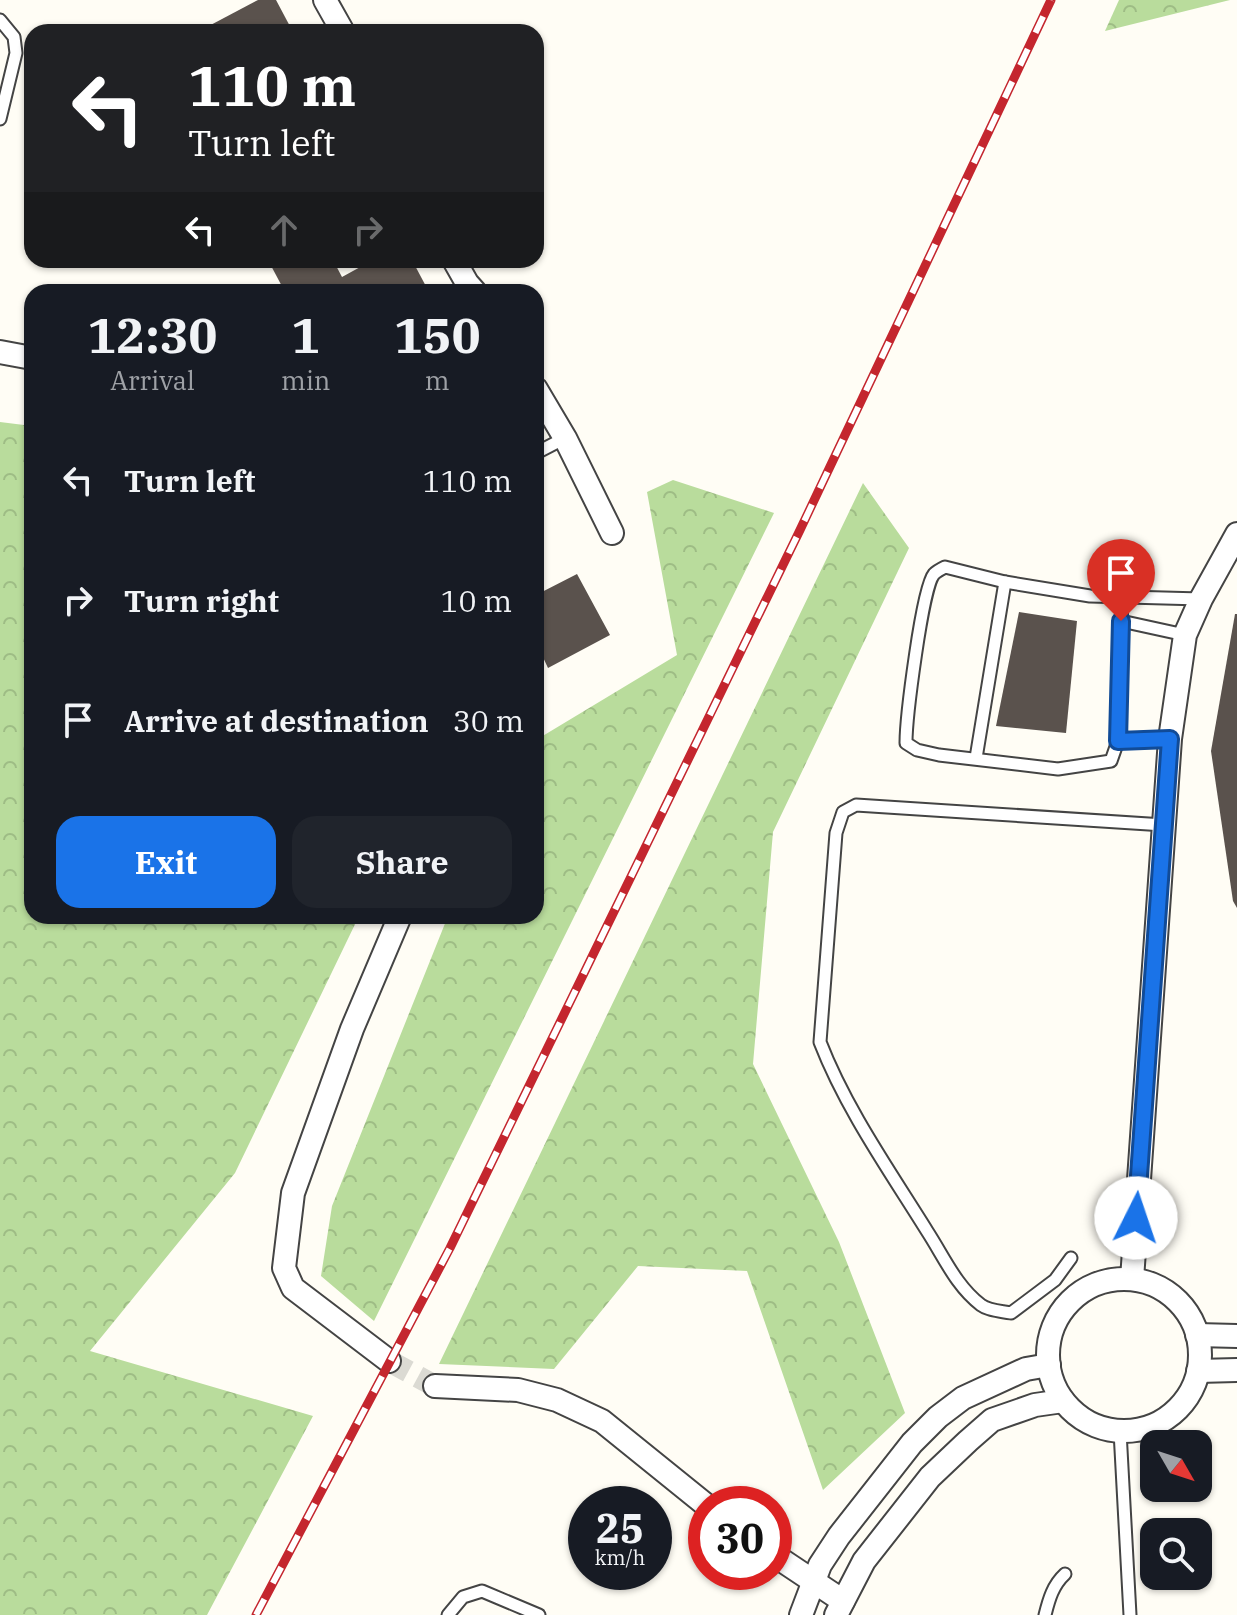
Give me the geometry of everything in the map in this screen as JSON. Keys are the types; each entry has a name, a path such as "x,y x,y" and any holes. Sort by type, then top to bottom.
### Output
{"street":[{"path":"325,0 338,24"},
{"path":"0,352 24,356"},
{"path":"544,403 612,533"},
{"path":"1132,1279 1170,739 1185,635 1237,534"},
{"path":"389,1361 293,1288 284,1268 293,1193 352,1029 397,924"},
{"path":"1132,1279 1149,1283 1173,1297 1190,1317 1200,1353 1198,1371 1183,1403 1154,1424 1138,1430 1120,1431 1088,1422 1063,1401 1049,1365 1049,1345 1063,1309 1077,1296 1094,1285 1132,1279"},
{"path":"1197,1335 1237,1336"},
{"path":"801,1615 820,1565 912,1443 963,1398 1026,1369 1049,1365"},
{"path":"1198,1371 1237,1370"},
{"path":"435,1386 518,1390 557,1400 602,1421 688,1490"},
{"path":"792,1567 813,1581 839,1608 873,1549 930,1477 968,1441 992,1420 1035,1405 1063,1401"}],"lane":[{"path":"0,20 14,37 16,53 0,119"},
{"path":"544,449 565,438"},
{"path":"1122,596 1118,741 1111,761 1058,769 928,753 906,743 906,723 924,601 934,574 945,567 1005,582 1090,596 1122,596 1201,599"},
{"path":"976,758 1005,582"},
{"path":"1121,621 1185,635"},
{"path":"1118,741 1170,739"},
{"path":"1071,1258 1055,1280 1011,1313 984,1308 957,1283 832,1072 820,1042 836,833 843,812 856,805 1164,825"},
{"path":"1120,1431 1130,1615"},
{"path":"1045,1615 1057,1581 1065,1574"},
{"path":"448,1615 463,1597 482,1591 539,1615"}],"green space":[{"path":"1119,0 1230,0 1105,31"},
{"path":"0,422 24,425 24,924 355,924 235,1173 90,1351 313,1416 207,1615 0,1615"},
{"path":"673,480 774,513 374,1321 321,1276 332,1206 445,924 544,924 544,735 677,655 647,492"},
{"path":"863,483 909,548 773,832 753,1064 839,1242 905,1413 823,1490 747,1271 638,1266 554,1369 439,1364"}],"building":[{"path":"258,0 276,0 289,24 213,24"},
{"path":"272,268 337,268 342,277 358,268 416,268 425,284 281,284"},
{"path":"577,574 610,635 548,668 544,659 544,591"},
{"path":"1019,612 1077,621 1066,733 996,726"},
{"path":"1235,614 1237,908 1233,901 1211,751"}],"tunnel":[{"path":"389,1361 435,1386"}],"railway":[{"path":"256,1615 450,1248 800,530 1051,0"}],"route":[{"path":"1121,621 1118,741 1170,739 1136,1218"}]}
